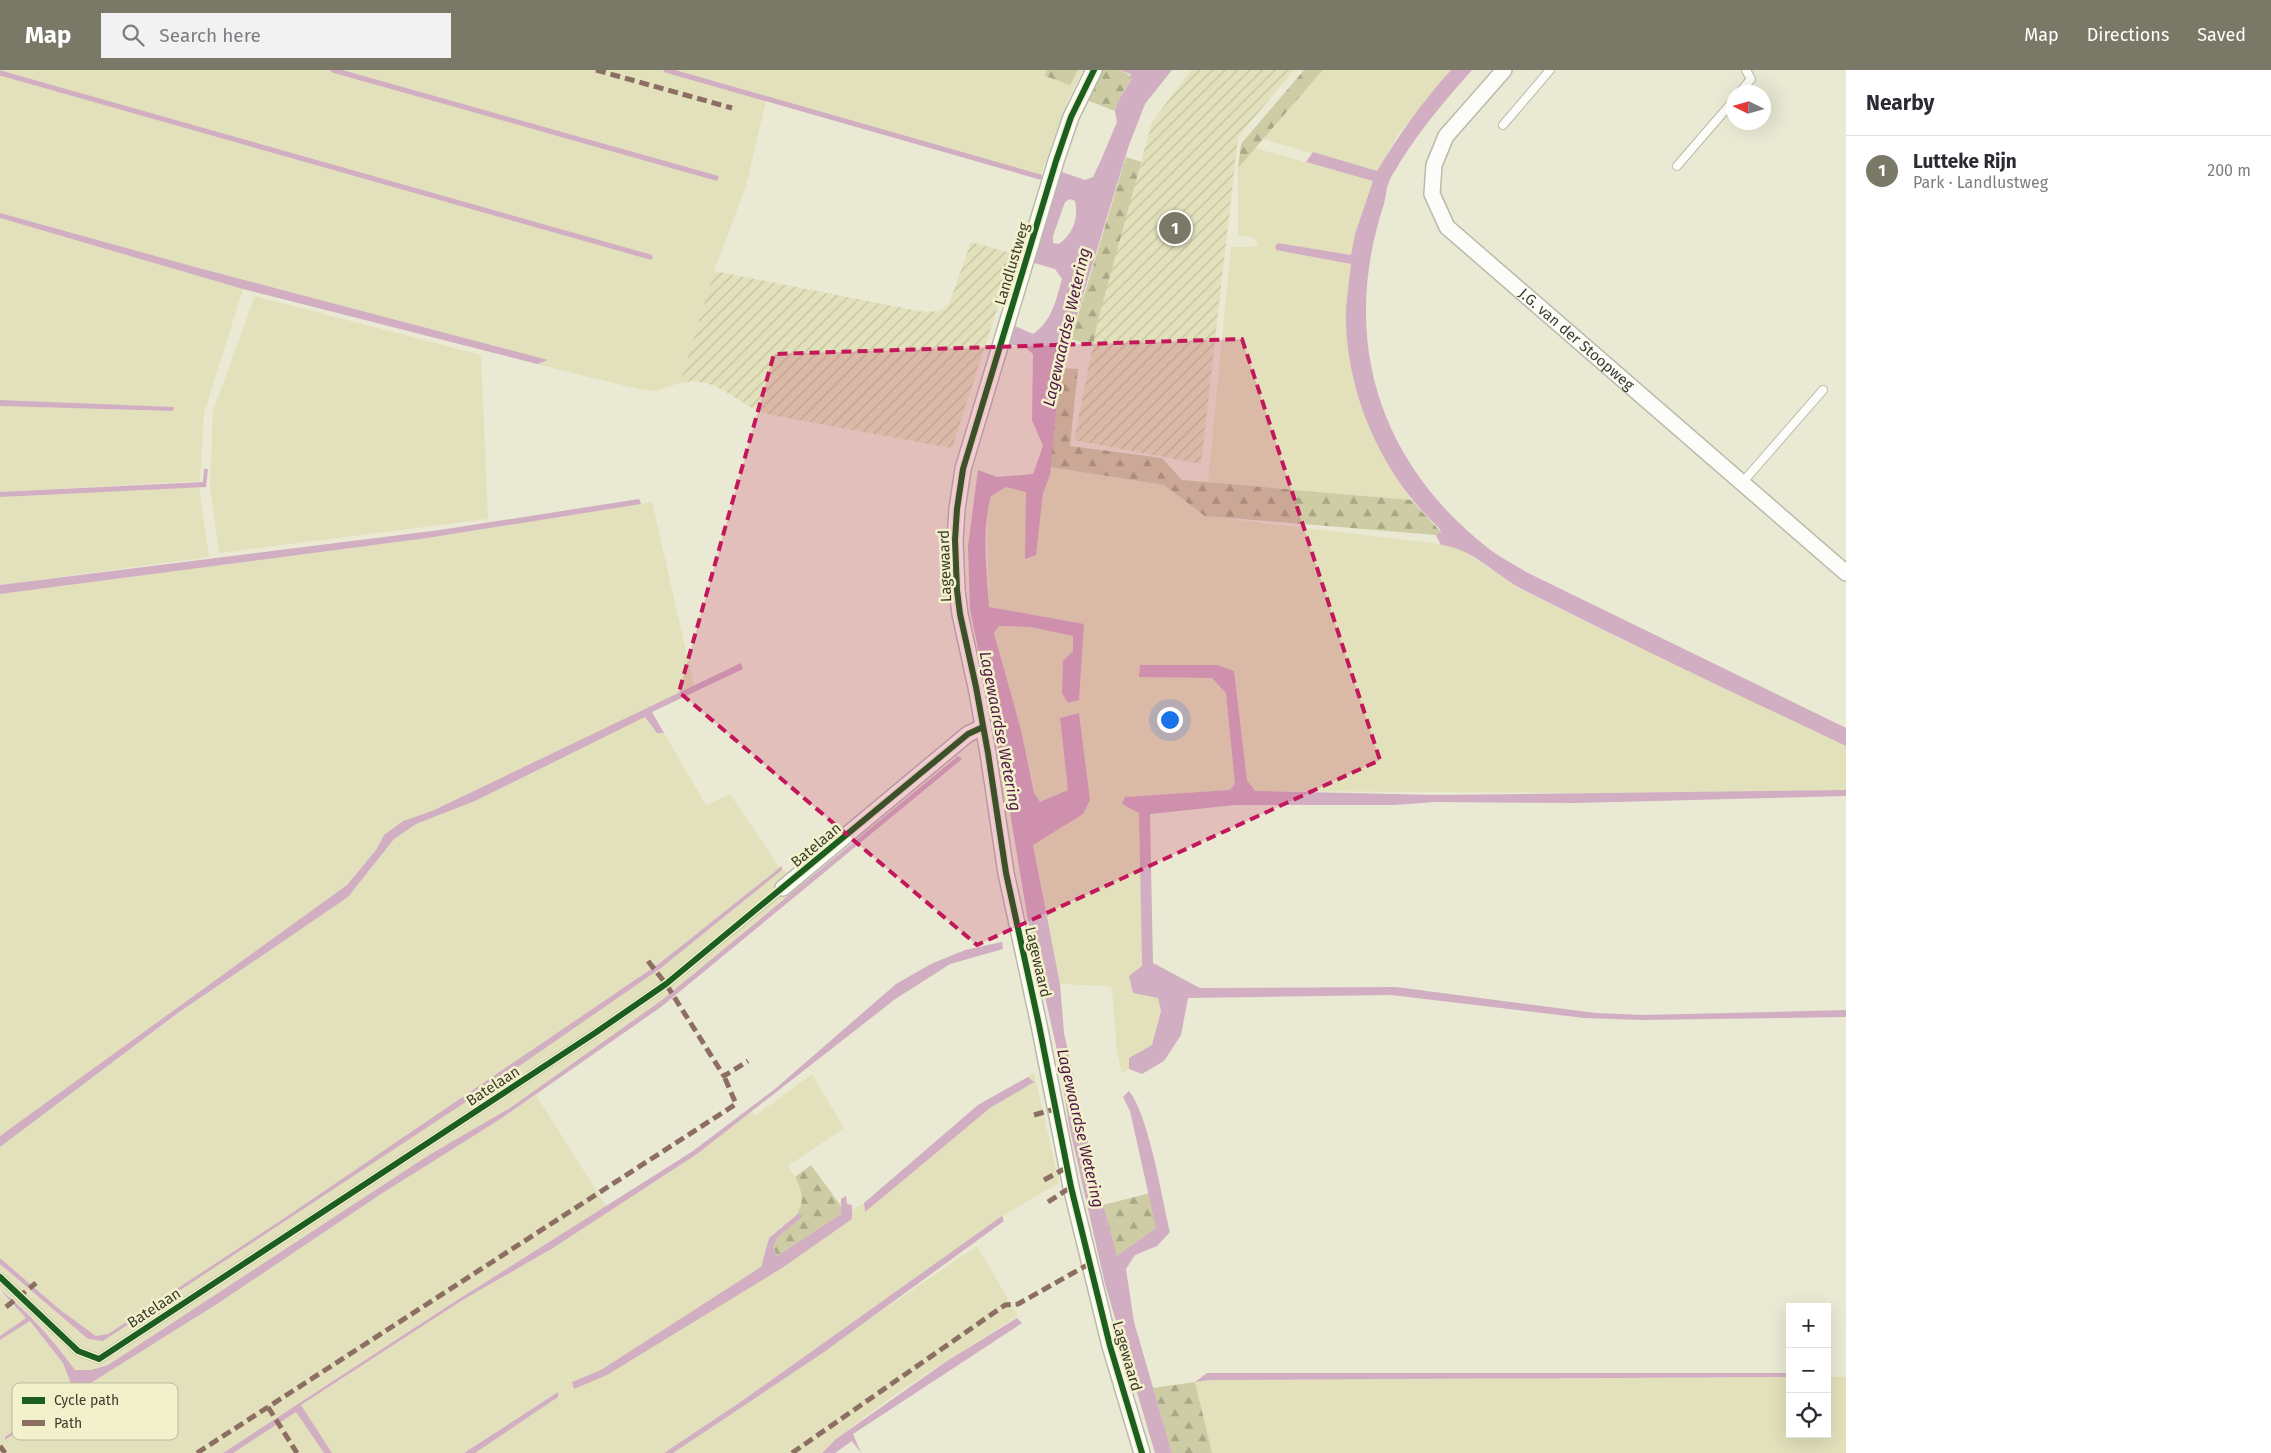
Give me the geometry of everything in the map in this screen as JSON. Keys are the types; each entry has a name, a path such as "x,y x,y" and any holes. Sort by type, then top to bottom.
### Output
{"street":[{"name":"Landlustweg","path":"963,469 1056,161 1071,117 1094,70"},
{"name":"J.G. van der Stoopweg","path":"1504,70 1446,136 1434,165 1432,194 1447,227 1846,573"},
{"name":"Lagewaard","path":"963,469 955,532 957,590 960,614 983,727 1006,873 1041,1035 1066,1168 1110,1346 1142,1453"},
{"name":"Batelaan","path":"783,888 968,734 983,727"}],"lane":[{"path":"1503,125 1550,70"},
{"path":"1746,70 1751,80 1746,85"},
{"path":"1677,166 1726,109"},
{"path":"1742,483 1823,390"},
{"name":"Batelaan","path":"0,1277 78,1351 99,1359 595,1033 666,984 783,888"}],"highlighted area":[{"path":"1242,339 1380,760 977,945 679,692 774,354"}],"green space":[{"path":"0,70 1083,70 1068,99 1040,177 766,101 746,186 714,271 680,383 655,391 638,389 537,364 547,360 195,267 0,213"},
{"path":"1047,70 1078,70 1070,85 1045,76"},
{"path":"1098,70 1120,70 1132,77 1118,101 1115,111 1084,99"},
{"path":"1191,70 1294,70 1238,137 1201,464 1074,440 1098,320 1152,122"},
{"path":"1304,70 1323,70 1238,168 1241,144"},
{"path":"1323,70 1451,70 1398,135 1377,172 1263,139"},
{"path":"1255,148 1373,181 1355,234 1351,255 1278,243 1275,247 1276,250 1351,264 1346,325 1352,373 1358,395 1375,438 1411,500 1208,482 1231,247 1253,247 1258,244 1254,238 1238,235 1238,168"},
{"path":"1126,157 1151,165 1112,352 1071,339"},
{"path":"0,218 243,289 204,413 200,481 0,492 0,406 173,411 173,407 0,400"},
{"path":"971,242 1015,254 952,448 768,414 749,406 713,385 692,381 680,383 714,271 924,312 940,311 949,304"},
{"path":"255,296 481,355 488,519 219,553 210,487 213,411"},
{"path":"1064,368 1078,369 1070,446 1162,458 1182,480 1411,500 1441,532 1436,535 1205,516 1164,485 1050,467 1058,390"},
{"path":"1050,467 1164,485 1205,516 1456,546 1515,586 1623,640 1846,746 1846,790 1596,793 1255,791 1247,780 1234,671 1140,665 1139,677 1212,678 1226,693 1235,784 1230,790 1125,797 1122,804 1139,813 1142,967 1129,976 1133,993 1158,998 1161,1011 1152,1045 1129,1058 1129,1069 1122,1073 1117,1052 1112,989 1110,986 1060,984 1033,844 1083,814 1090,801 1079,713 1060,718 1068,790 1040,802 1034,793 1021,730 994,633 999,626 1031,627 1073,636 1073,651 1062,693 1084,624 989,607 987,512 991,496 1006,487 1026,492 1026,558 1035,555 1043,493"},
{"path":"199,487 209,557 0,585 0,497"},
{"path":"652,502 694,686 432,811 403,821 384,835 376,850 347,885 0,1136 0,594 427,538"},
{"path":"645,717 657,733 664,733 706,805 730,794 780,868 660,963 283,1219 108,1334 96,1336 59,1309 0,1258 0,1147 179,1013 348,897 394,839 416,824 475,801"},
{"path":"782,870 808,881 662,1000 510,1108 429,1155 108,1365 91,1370 75,1370 40,1327 0,1290 0,1264 88,1339 103,1341 661,968"},
{"path":"1034,1072 1059,1183 1002,1216 742,1401 664,1453 475,1453 558,1397 557,1392 464,1453 332,1453 301,1405 461,1301 553,1248 697,1154 751,1111 755,1116 812,1074 844,1128 788,1166 801,1187 803,1203 797,1214 769,1238 762,1267 601,1371 572,1382 574,1389 852,1219 852,1210 864,1203 864,1211 990,1108 1033,1082 1028,1077"},
{"path":"536,1095 606,1206 448,1306 223,1453 0,1453 0,1340 30,1321 63,1363 71,1383 12,1383 12,1432 5,1437 6,1440 12,1436 12,1440 178,1440 178,1383 91,1383 217,1304 381,1194"},
{"path":"811,1165 841,1206 841,1214 777,1256 773,1247 778,1237 802,1216 799,1213 797,1214 802,1196 795,1177"},
{"path":"1150,1193 1159,1231 1117,1257 1103,1205"},
{"path":"977,1246 1018,1316 891,1397 821,1453 673,1453"},
{"path":"0,1293 27,1318 0,1336"},
{"path":"1786,1377 1786,1438 1831,1438 1831,1377 1846,1377 1846,1453 1212,1453 1195,1382 1210,1380"},
{"path":"1195,1382 1212,1453 1172,1453 1153,1388"},
{"path":"296,1411 324,1453 233,1453"}],"water":[{"name":"Lagewaardse Wetering","path":"1120,70 1172,70 1145,104 1129,145 1078,312 1058,390 1050,475 1043,493 1036,555 1025,559 1026,492 1006,487 991,496 985,537 989,607 1084,624 1079,700 1068,703 1062,693 1063,661 1073,651 1073,636 1031,627 999,626 994,633 1021,730 1034,793 1040,802 1068,790 1060,718 1079,713 1090,800 1083,814 1033,845 1060,984 1064,1033 1096,1178 1117,1256 1156,1228 1130,1111 1123,1097 1129,1091 1143,1119 1159,1179 1170,1232 1157,1246 1135,1255 1126,1269 1134,1322 1172,1453 1155,1453 1105,1284 1069,1125 1059,1059 1028,921 1006,788 970,609 968,546 978,470 997,477 1033,474 1043,446 1032,420 1033,354 1026,348 1003,343 1010,324 1033,334 1045,323 1052,310 1062,279 1055,269 1031,262 1062,172 1085,180 1093,177 1117,122 1115,111 1118,101 1132,78 1130,74","holes":["1070,199 1075,201 1074,225 1064,240 1059,244 1053,243 1053,236 1065,202"]},
{"path":"1451,70 1472,70 1425,126 1391,177 1371,253 1366,302 1368,348 1378,393 1395,436 1419,476 1450,514 1492,551 1526,572 1846,728 1846,746 1644,650 1524,590 1463,551 1441,545 1436,535 1441,532 1439,528 1419,508 1386,461 1362,409 1349,353 1346,317 1351,264 1276,250 1275,247 1278,243 1351,255 1355,234 1373,181 1306,162 1313,152 1377,171 1411,119"},
{"path":"0,213 195,267 548,360 537,364 243,289 0,218"},
{"path":"0,400 174,407 173,411 0,406"},
{"path":"204,469 208,469 206,487 0,497 0,492 203,482"},
{"path":"639,499 641,504 427,538 0,594 0,585 440,530"},
{"path":"741,663 743,669 652,712 664,733 657,733 645,717 475,801 416,824 394,839 348,897 178,1013 0,1147 0,1136 347,885 376,850 384,835 403,821 432,811"},
{"path":"1140,665 1218,665 1234,671 1247,780 1255,791 1438,795 1846,790 1846,796 1575,803 1435,802 1395,805 1235,805 1150,814 1153,963 1200,988 1396,987 1596,1013 1643,1015 1846,1010 1846,1017 1642,1020 1584,1018 1391,995 1188,998 1181,1035 1164,1061 1142,1074 1129,1069 1129,1058 1152,1045 1161,1011 1158,998 1133,993 1129,976 1142,966 1139,813 1122,804 1125,797 1230,790 1235,784 1226,693 1212,678 1139,677"},
{"path":"958,756 962,759 661,1007 499,1120 381,1194 217,1304 91,1383 71,1383 63,1363 30,1321 0,1340 0,1336 26,1318 0,1290 40,1327 75,1370 91,1370 108,1365 429,1155 510,1108 662,1000"},
{"path":"782,866 782,870 661,968 496,1082 103,1341 88,1339 0,1264 0,1258 59,1309 96,1336 108,1334 283,1219 660,963"},
{"path":"1002,942 1003,949 950,964 894,1000 697,1154 553,1248 461,1301 301,1405 332,1453 324,1453 296,1412 233,1453 223,1453 448,1306 693,1151 775,1089 896,984 931,964 965,950"},
{"path":"1028,1077 1034,1082 990,1108 865,1212 864,1203 978,1105"},
{"path":"846,1196 847,1204 852,1205 852,1219 782,1268 607,1375 574,1389 572,1382 601,1370 761,1267 769,1238 799,1213 803,1216 778,1237 773,1247 777,1256 841,1214 841,1199"},
{"path":"1002,1216 1004,1221 824,1352 673,1453 664,1453 742,1401"},
{"path":"1017,1318 1022,1323 853,1434 861,1453 852,1441 835,1453 822,1453 836,1439 947,1361"},
{"path":"1207,1373 1786,1373 1786,1377 1210,1380 1195,1382"},
{"path":"558,1392 558,1397 475,1453 464,1453"},
{"path":"12,1432 12,1435 5,1440 5,1437"}],"waterway":[{"path":"333,70 716,178"},
{"path":"666,70 1040,177"},
{"path":"0,73 650,257"}],"marked path":[{"path":"596,70 732,108"},
{"path":"648,961 666,984 724,1076 748,1061"},
{"path":"197,1453 736,1104 724,1076"},
{"path":"1034,1115 1055,1109"},
{"path":"1044,1180 1066,1168"},
{"path":"1048,1202 1071,1187"},
{"path":"792,1453 1005,1305 1018,1304 1089,1264"},
{"path":"6,1307 36,1283"},
{"path":"268,1407 297,1453"},
{"path":"0,1446 5,1453"}],"cycle path":[{"path":"1094,70 1071,117 1056,161 963,469 955,540 960,614 988,753 1006,873 1039,1025 1071,1187 1110,1346 1142,1453"},
{"path":"0,1277 78,1351 99,1359 595,1033 666,984 968,734 983,727"}],"place":[{"name":"Lutteke Rijn","path":"1175,228"}]}
